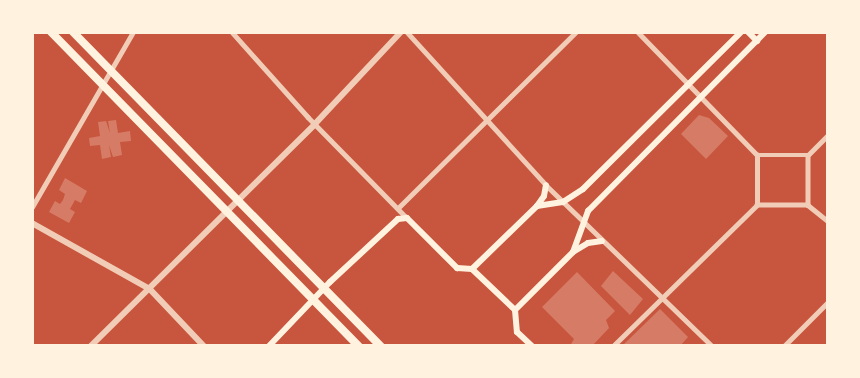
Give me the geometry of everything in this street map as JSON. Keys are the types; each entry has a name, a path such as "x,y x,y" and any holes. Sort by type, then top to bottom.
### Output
{"main road":[{"path":"51,32 101,86 360,346"},
{"path":"73,32 110,72 381,346"},
{"path":"537,206 563,202 583,189 741,32"},
{"path":"748,32 757,41"},
{"path":"574,252 582,221 596,201 765,32"},
{"path":"472,269 537,206 544,196 546,185"},
{"path":"268,346 392,222 407,218 457,268 472,269 515,310 517,332 532,346"},
{"path":"515,310 574,252 588,243 602,241"}],"street":[{"path":"32,207 133,32"},
{"path":"232,32 315,124 407,218"},
{"path":"91,346 315,124 401,32"},
{"path":"407,32 546,185 662,300 712,346"},
{"path":"398,208 576,32"},
{"path":"638,32 757,155 758,205"},
{"path":"757,155 808,155 828,135"},
{"path":"808,155 808,205"},
{"path":"613,346 758,205 808,205 828,221"},
{"path":"32,223 150,289 204,346"},
{"path":"784,346 828,302"}],"building":[{"path":"699,115 709,118 728,136 706,159 681,134"},
{"path":"116,120 118,133 130,131 131,141 120,142 122,155 113,157 109,145 111,157 102,159 100,145 90,146 89,138 100,136 98,122 106,121 110,133 108,121"},
{"path":"65,178 87,191 81,203 75,200 70,209 75,212 69,223 49,212 55,201 60,204 63,200 65,194 59,190"},
{"path":"613,271 643,299 630,315 601,286"},
{"path":"577,272 615,311 606,320 609,328 592,346 570,346 574,339 542,307"},
{"path":"660,309 688,337 680,346 622,346"}]}
